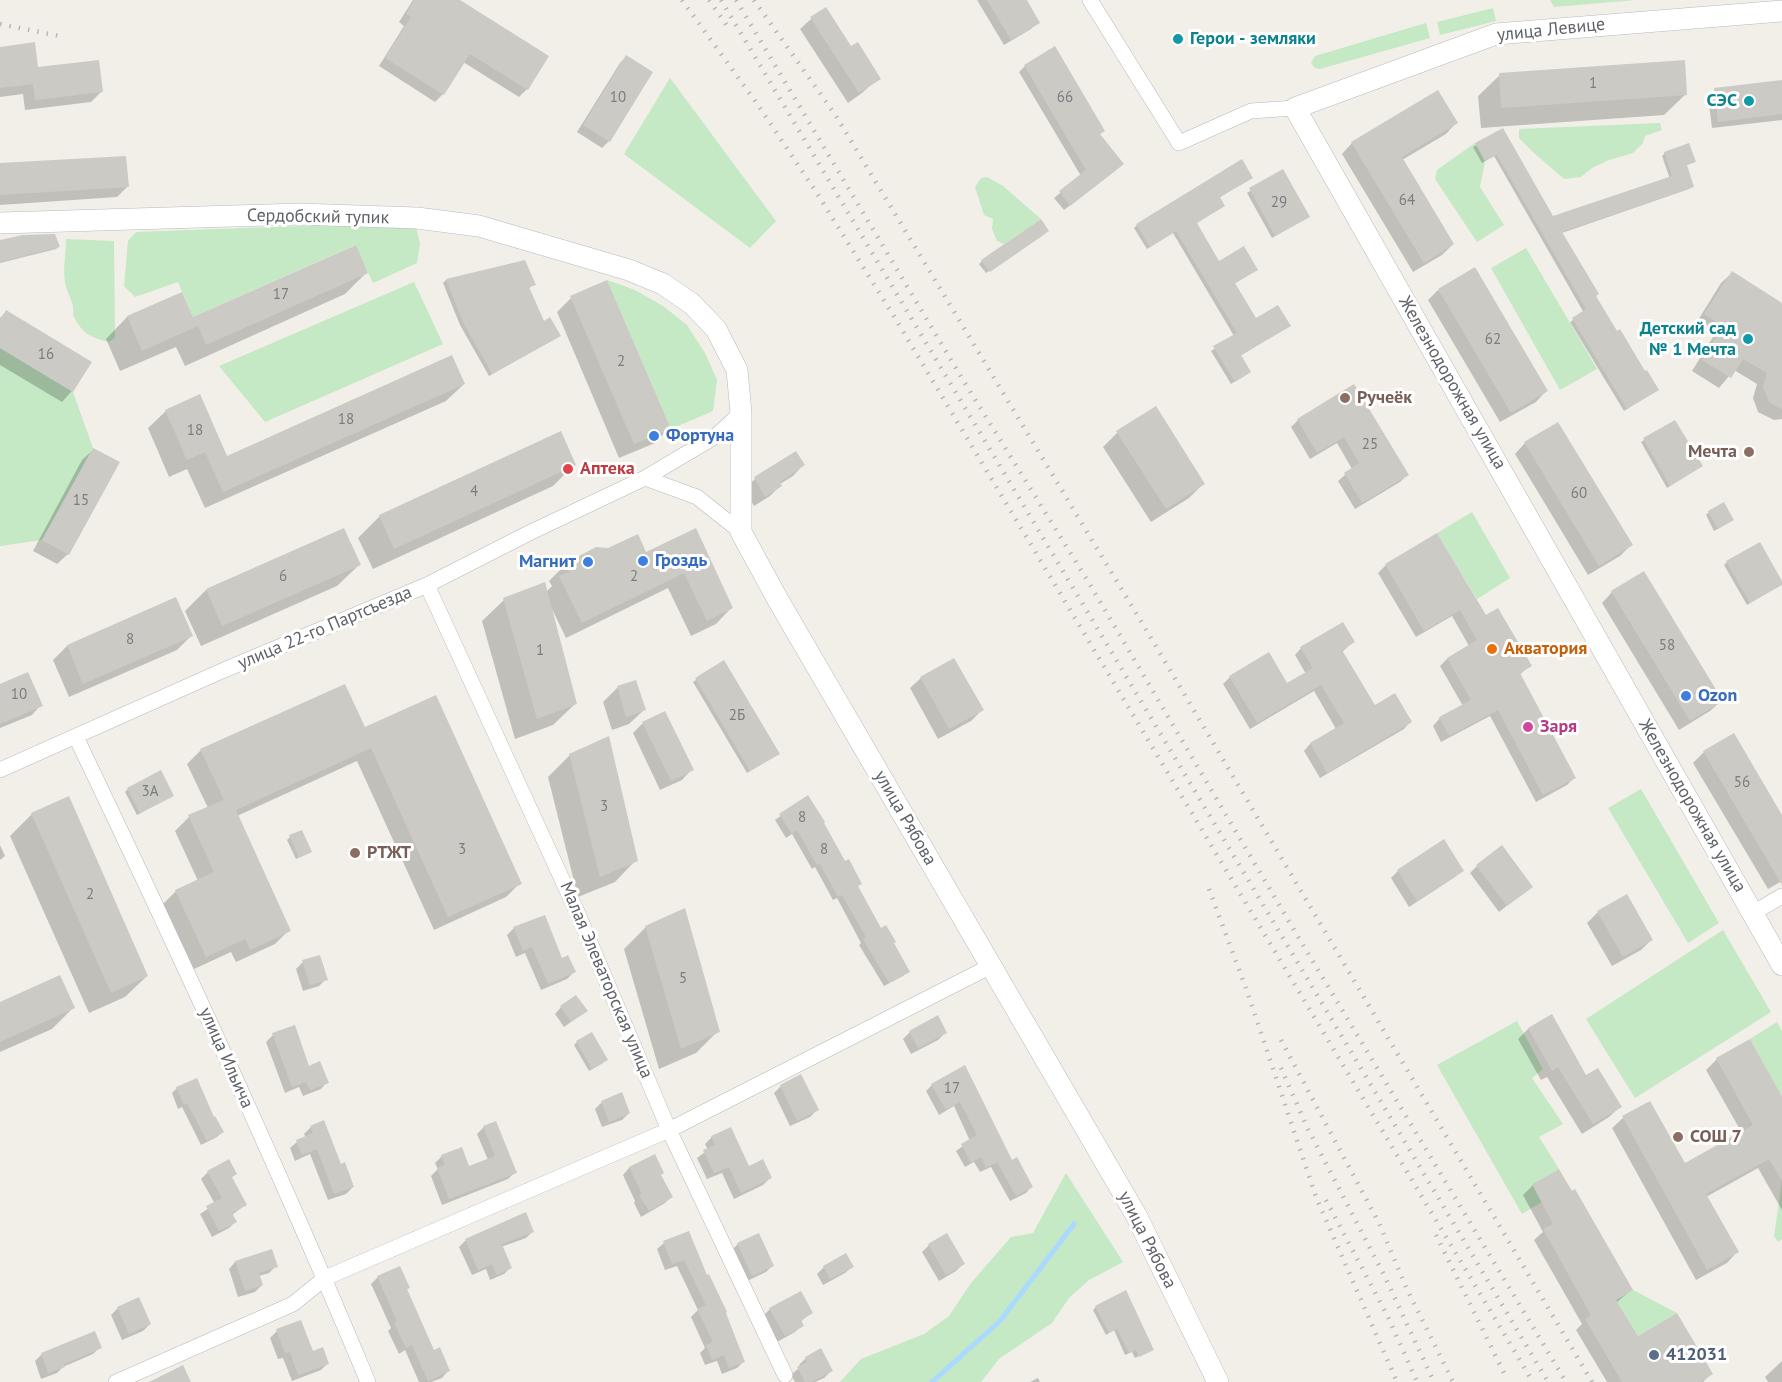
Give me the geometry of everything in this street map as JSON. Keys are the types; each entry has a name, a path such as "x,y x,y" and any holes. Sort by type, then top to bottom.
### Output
{"street":[{"path":"1090,0 1179,143 1251,111 1295,108"},
{"name":"улица Левице","path":"1295,108 1496,34 1782,11"},
{"name":"Железнодорожная улица","path":"1295,108 1782,964"},
{"name":"Сердобский тупик","path":"0,223 300,214 417,218 478,226 629,270"},
{"name":"улица Рябова","path":"629,270 663,284 692,304 716,330 737,370 741,413 741,532 778,600 1136,1215 1218,1382"},
{"name":"улица 22-го Партсъезда","path":"0,770 224,670 427,585 645,478 716,436 741,413"},
{"path":"645,478 697,497 741,532"},
{"name":"Малая Элеваторская улица","path":"427,585 578,914 669,1130 785,1375"},
{"name":"улица Ильича","path":"76,737 187,970 325,1278 368,1382"},
{"name":"Железнодорожная улица","path":"1753,913 1782,896"},
{"path":"116,1382 293,1304 325,1278 669,1130 991,966"}],"green space":[{"path":"1550,0 1636,0 1554,7"},
{"path":"1493,8 1496,21 1440,35 1437,22"},
{"path":"1426,23 1430,38 1320,69 1315,68 1311,63 1315,56"},
{"path":"670,78 776,221 750,248 624,154"},
{"path":"1660,123 1662,130 1645,136 1643,143 1633,153 1609,160 1592,168 1581,177 1564,179 1519,138 1519,129"},
{"path":"1475,143 1485,161 1480,187 1504,225 1477,242 1435,179 1437,170"},
{"path":"987,177 1003,186 1041,219 1004,244 997,241 992,229 993,219 984,215 975,187 981,178"},
{"path":"353,224 416,227 420,244 417,263 373,283 355,245 193,317 178,282 135,297 124,286 128,241 136,232"},
{"path":"66,239 114,241 115,338 109,342 87,333 73,315 65,281"},
{"path":"1526,248 1597,369 1560,390 1491,268"},
{"path":"607,280 635,290 663,306 687,325 705,353 717,380 713,411 671,429"},
{"path":"414,282 443,344 265,422 219,366"},
{"path":"0,348 73,392 93,448 42,540 0,546"},
{"path":"1472,512 1510,578 1477,599 1437,533"},
{"path":"1641,789 1719,923 1688,943 1608,808"},
{"path":"1723,930 1771,1012 1635,1098 1586,1019"},
{"path":"1517,1021 1543,1069 1532,1078 1563,1124 1539,1137 1559,1169 1532,1184 1542,1202 1522,1214 1437,1065"},
{"path":"1777,1022 1782,1031 1782,1096 1750,1039"},
{"path":"1066,1173 1123,1262 1089,1280 1069,1298 1052,1323 999,1359 981,1382 840,1382 861,1359 924,1334 949,1316 971,1283 1011,1237 1033,1233"},
{"path":"1782,1181 1782,1239 1778,1242 1774,1236"},
{"path":"1633,1290 1677,1313 1638,1336 1616,1300"}],"building":[{"path":"414,0 460,0 549,56 528,90 470,54 444,95 385,58 411,17 406,14"},
{"path":"987,0 1027,0 1040,23 1011,40"},
{"path":"826,7 851,46 858,42 881,79 859,93 810,17"},
{"path":"35,42 38,67 99,60 103,92 35,100 33,84 0,88 0,47"},
{"path":"1055,46 1105,131 1100,134 1124,164 1070,206 1059,191 1086,170 1024,65"},
{"path":"626,55 653,72 610,142 583,125"},
{"path":"1685,60 1687,95 1501,108 1499,73"},
{"name":"СЭС","path":"1782,80 1782,114 1718,122 1714,88"},
{"path":"1438,90 1458,123 1402,157 1454,244 1424,263 1351,142"},
{"path":"1503,128 1553,216 1672,176 1664,152 1689,143 1696,162 1687,165 1694,187 1562,232 1599,294 1596,296 1617,331 1620,329 1659,390 1627,409 1572,318 1586,309 1497,155 1485,161 1475,143"},
{"path":"126,156 129,187 0,195 0,163"},
{"path":"1242,159 1253,178 1220,197 1225,206 1197,223 1219,261 1244,246 1258,270 1235,283 1256,318 1278,305 1291,326 1241,355 1251,372 1235,382 1213,346 1237,333 1176,231 1150,247 1136,224"},
{"path":"1283,169 1310,217 1275,236 1249,188"},
{"path":"1041,219 1049,231 990,272 981,260"},
{"path":"55,234 60,247 0,262 0,240 23,235"},
{"path":"356,245 368,273 206,345 198,326 142,351 127,316 182,292 193,317"},
{"path":"525,260 536,285 529,287 544,321 550,317 561,336 492,374 463,322 446,279"},
{"path":"1475,267 1548,391 1511,413 1438,289"},
{"name":"Детский сад № 1 Мечта","path":"1732,271 1782,303 1782,409 1769,402 1763,387 1767,373 1743,359 1731,378 1702,360 1723,326 1704,314"},
{"path":"607,280 671,429 634,444 570,296"},
{"path":"6,310 92,362 73,392 0,348 0,320"},
{"path":"452,355 465,384 223,492 205,452 187,460 165,410 200,394 227,456"},
{"path":"1354,384 1409,475 1362,503 1344,473 1359,463 1344,437 1317,453 1297,419"},
{"path":"1156,406 1205,484 1166,509 1116,431"},
{"path":"1675,420 1703,466 1670,486 1643,438"},
{"path":"1558,422 1633,545 1599,566 1524,442"},
{"path":"561,431 576,465 394,549 379,515"},
{"path":"93,448 120,462 69,555 42,540"},
{"path":"796,451 805,465 780,482 782,486 765,497 754,477"},
{"path":"1724,502 1734,520 1718,529 1708,511"},
{"path":"344,528 361,565 222,626 206,589"},
{"path":"696,528 733,608 707,621 684,573 582,623 559,576 569,572 564,564 596,547 608,548 638,534 646,552"},
{"path":"1437,533 1486,615 1498,608 1532,666 1520,673 1576,778 1543,795 1498,710 1449,736 1439,717 1471,700 1447,658 1477,640 1460,610 1424,631 1385,564"},
{"path":"1760,542 1782,581 1782,585 1750,603 1726,561"},
{"path":"1644,571 1723,701 1690,721 1611,591"},
{"path":"545,582 577,704 537,719 503,598"},
{"path":"176,597 193,636 83,684 67,645"},
{"path":"1343,622 1355,642 1342,650 1375,705 1395,693 1412,722 1327,773 1310,743 1344,723 1321,685 1257,723 1229,676 1269,652 1287,683 1313,668 1300,647"},
{"path":"954,658 984,710 949,729 920,677"},
{"path":"724,660 780,754 750,771 695,678"},
{"path":"28,672 43,706 0,724 0,684"},
{"path":"636,680 646,710 626,717 617,686"},
{"path":"345,684 365,727 436,695 522,884 448,917 371,748 236,810 291,931 250,950 245,939 206,957 175,890 214,872 188,815 224,800 200,749"},
{"path":"665,711 694,770 671,781 642,722"},
{"path":"1734,733 1782,815 1782,885 1703,751"},
{"path":"609,736 638,861 600,877 569,754"},
{"path":"161,770 174,796 140,813 127,788"},
{"path":"808,795 845,861 849,859 862,884 858,886 881,928 886,925 910,972 889,983 863,939 866,937 842,895 838,897 820,864 817,865 797,830 792,834 779,814"},
{"path":"69,796 148,976 111,993 31,813"},
{"path":"302,830 312,852 299,858 289,835"},
{"path":"1444,839 1464,871 1417,901 1397,870"},
{"path":"1502,845 1533,887 1507,906 1476,865"},
{"path":"1627,894 1653,940 1623,957 1597,911"},
{"path":"685,908 720,1032 681,1049 645,926"},
{"path":"545,915 562,958 568,955 576,972 548,984 532,947 523,951 513,927"},
{"path":"320,955 328,980 310,985 302,960"},
{"path":"60,975 75,1008 0,1042 0,1002"},
{"path":"576,995 588,1011 571,1022 560,1006"},
{"path":"1552,1014 1586,1075 1598,1068 1622,1107 1593,1124 1558,1067 1552,1071 1528,1028"},
{"path":"938,1015 947,1033 918,1048 909,1031"},
{"path":"295,1025 309,1066 320,1061 329,1083 310,1090 306,1082 292,1087 272,1033"},
{"path":"592,1032 608,1060 592,1069 576,1041"},
{"path":"1750,1039 1782,1096 1782,1181 1769,1159 1706,1194 1739,1252 1707,1270 1622,1116 1650,1101 1685,1163 1753,1125 1716,1058"},
{"path":"965,1065 1012,1160 1017,1157 1033,1187 1016,1196 997,1162 986,1168 981,1157 971,1163 961,1144 977,1135 960,1102 946,1110 931,1084"},
{"path":"801,1074 819,1110 797,1121 780,1085"},
{"path":"197,1078 214,1117 224,1132 207,1141 187,1103 184,1105 176,1087"},
{"path":"622,1092 630,1113 609,1122 601,1101"},
{"path":"324,1120 341,1164 345,1162 354,1187 334,1194 317,1149 302,1155 296,1140 313,1133 310,1126"},
{"path":"496,1121 517,1173 449,1199 437,1168 445,1165 441,1155 462,1147 469,1166 495,1156 483,1126"},
{"path":"731,1127 749,1166 763,1159 772,1178 741,1193 729,1167 714,1173 703,1150 715,1145 711,1136"},
{"path":"655,1154 664,1173 661,1175 673,1197 649,1211 639,1195 642,1194 629,1167"},
{"path":"229,1159 237,1174 232,1177 247,1205 232,1213 237,1222 219,1231 206,1206 222,1198 207,1171"},
{"path":"1559,1169 1572,1191 1575,1189 1633,1290 1616,1300 1638,1336 1677,1313 1713,1374 1700,1382 1622,1382 1585,1319 1591,1315 1543,1229 1553,1224 1532,1184"},
{"path":"526,1212 534,1232 502,1244 512,1268 497,1275 492,1264 478,1270 465,1239"},
{"path":"689,1231 707,1275 709,1274 727,1312 745,1362 729,1368 724,1355 712,1360 706,1345 713,1342 697,1309 706,1305 684,1260 672,1264 663,1241"},
{"path":"759,1233 774,1266 752,1276 737,1243"},
{"path":"947,1233 965,1264 946,1275 928,1244"},
{"path":"272,1249 278,1267 259,1273 263,1285 245,1291 235,1261"},
{"path":"846,1253 854,1267 830,1279 823,1266"},
{"path":"400,1266 410,1288 407,1289 434,1350 440,1347 450,1371 428,1381 412,1345 406,1348 377,1276"},
{"path":"1126,1290 1154,1350 1139,1357 1136,1350 1129,1353 1117,1329 1109,1333 1095,1306"},
{"path":"801,1291 813,1313 801,1320 804,1326 785,1336 769,1308"},
{"path":"139,1297 151,1324 129,1334 117,1307"},
{"path":"301,1320 313,1351 323,1347 329,1364 298,1375 290,1352 285,1353 276,1329"},
{"path":"95,1331 102,1348 48,1373 41,1353"},
{"path":"821,1348 833,1371 811,1382 805,1382 797,1367 807,1362 805,1357"},
{"path":"183,1365 191,1382 149,1382"}],"waterway":[{"path":"932,1382 1000,1321 1074,1224"}],"railway":[{"path":"682,0 758,105 895,318 1533,1382"},
{"path":"709,0 728,27"},
{"path":"721,0 1548,1382"},
{"path":"736,0 963,380 1089,583 1294,930 1566,1382"},
{"path":"754,0 836,116 1151,638 1592,1382"},
{"path":"0,24 59,36"},
{"path":"1209,889 1247,991 1316,1197 1397,1382"},
{"path":"1281,1040 1379,1223 1406,1287 1453,1382"},
{"path":"1281,1068 1308,1129 1384,1275 1434,1382"},
{"path":"1326,1200 1388,1317 1417,1382"},
{"path":"1436,1235 1505,1375"}],"place":[{"name":"Герои - земляки","path":"1178,39"},
{"name":"СЭС","path":"1749,101"},
{"name":"Детский сад № 1 Мечта","path":"1748,339"},
{"name":"Ручеёк","path":"1345,398"},
{"name":"Фортуна","path":"654,436"},
{"name":"Мечта","path":"1749,452"},
{"name":"Аптека","path":"568,469"},
{"name":"Гроздь","path":"643,561"},
{"name":"Магнит","path":"588,562"},
{"name":"Акватория","path":"1492,649"},
{"name":"Ozon","path":"1686,696"},
{"name":"Заря","path":"1528,727"},
{"name":"РТЖТ","path":"355,853"},
{"name":"СОШ 7","path":"1678,1137"},
{"name":"412031","path":"1654,1355"}]}
